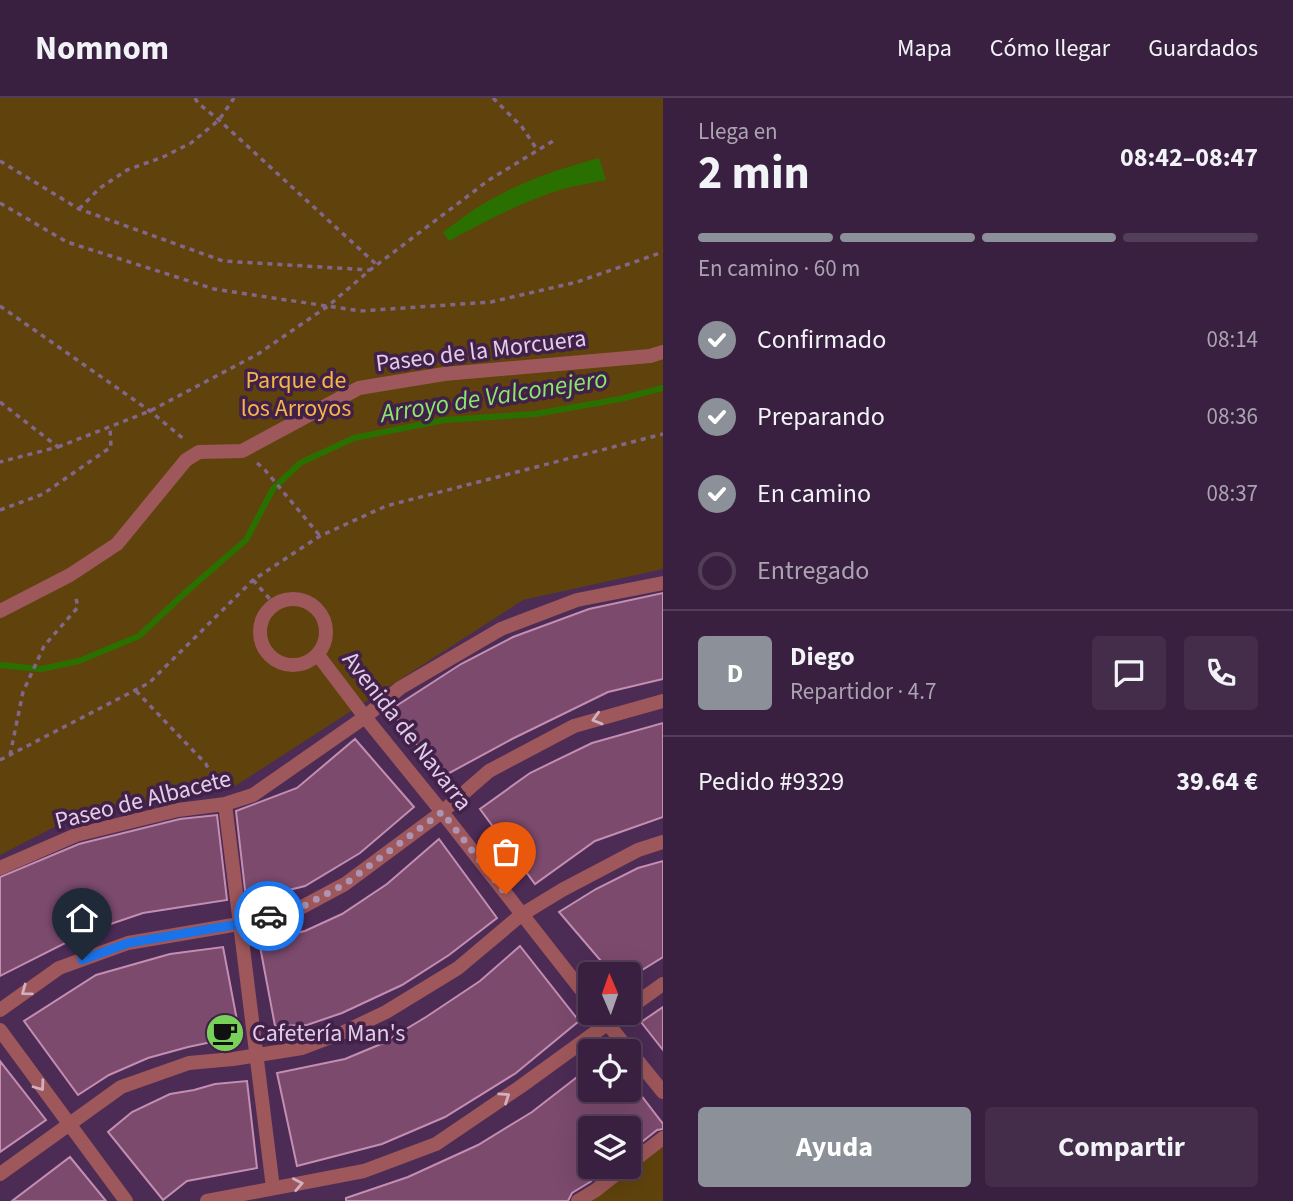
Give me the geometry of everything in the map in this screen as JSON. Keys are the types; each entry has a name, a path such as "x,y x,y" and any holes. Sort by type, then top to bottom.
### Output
{"street":[{"name":"Paseo de la Morcuera","path":"199,452 242,450 359,388 444,374 650,356 663,352"},
{"path":"0,611 70,575 117,544 187,460 199,452"},
{"name":"Paseo de Albacete","path":"0,868 76,835 178,810 225,804 253,795 365,717 400,688 502,629 577,600 663,583"},
{"path":"295,599 305,601 322,615 327,635 318,655 298,665 277,660 268,653 260,633 262,622 275,605 295,599"},
{"name":"Avenida de Navarra","path":"318,655 578,986"},
{"path":"0,1010 59,968 128,943 239,924 302,907 345,884 442,812 489,771 574,726 663,701"},
{"path":"225,804 273,1188"},
{"path":"0,1174 121,1087 189,1063 302,1048 386,1012 458,968 522,915 613,861 663,842"},
{"path":"641,1000 663,984"},
{"path":"207,1201 364,1171 436,1144 520,1087 594,1026"},
{"path":"610,1026 663,1092"},
{"path":"0,1030 126,1201"},
{"path":"641,1155 663,1138"},
{"path":"578,1201 610,1179"}],"path":[{"path":"195,98 377,265"},
{"path":"79,209 100,188 127,170 191,143 219,120 234,98"},
{"path":"493,98 522,127 538,151"},
{"path":"0,462 58,447 150,411 258,354 328,306 370,270 489,180 553,141"},
{"path":"0,161 79,209 223,261 370,270"},
{"path":"0,203 67,242 214,289 360,311 491,302 577,282 663,252"},
{"path":"0,306 150,411 199,452"},
{"path":"0,402 58,447"},
{"path":"0,510 43,494 111,447 110,427"},
{"path":"0,760 149,683 253,580 320,536 386,506 663,434"},
{"path":"265,470 320,536"},
{"path":"10,755 23,692 44,646 78,607 70,575"},
{"path":"253,580 275,605"},
{"path":"136,691 206,764 225,804"}],"green space":[{"name":"Parque de los Arroyos","path":"0,98 663,98 663,569 523,600 232,788 64,822 0,855"},
{"path":"663,1145 663,1201 589,1201 618,1179 641,1179 641,1162"}],"shaded area":[{"path":"599,158 606,180 563,189 534,199 449,241 443,232 478,207 511,189"}],"building":[{"path":"663,593 663,679 608,692 442,777 390,710 461,664 513,637 589,609"},
{"path":"663,723 663,817 595,841 535,884 480,809 530,773 592,743"},
{"path":"355,739 414,807 360,853 305,886 246,898 236,811 297,788"},
{"path":"217,815 227,900 143,913 87,932 0,976 0,877 79,844 180,819"},
{"path":"439,839 497,918 449,955 402,985 342,1013 307,1025 275,1026 259,941 305,931 342,914 387,884"},
{"path":"663,861 663,957 641,971 641,962 602,962 559,912 638,868"},
{"path":"520,946 578,1022 516,1073 445,1117 382,1144 297,1166 277,1073 345,1059 381,1044 480,981"},
{"path":"223,947 240,1036 148,1058 109,1075 78,1095 24,1021 96,975 170,954"},
{"path":"663,1007 663,1050 641,1022"},
{"path":"0,1061 46,1120 0,1152"},
{"path":"578,1076 578,1102 641,1102 641,1095 663,1124 663,1129 657,1130 641,1143 641,1116 578,1116 578,1179 594,1179 572,1193 568,1201 346,1201 346,1198 408,1177 478,1145 532,1112"},
{"path":"247,1081 257,1168 187,1181 163,1200 108,1132 132,1112 170,1094 215,1084"},
{"path":"70,1157 106,1201 12,1201"}],"waterway":[{"name":"Arroyo de Valconejero","path":"0,665 41,669 79,661 139,636 246,540 273,489 300,463 354,438 444,420 535,414 620,399 663,388"}],"way so far":[{"path":"269,916 302,907 345,884 442,812 506,894"}],"place":[{"name":"Cafetería Man's","path":"225,1033"}],"route":[{"path":"82,960 128,943 239,924 269,916"}]}
